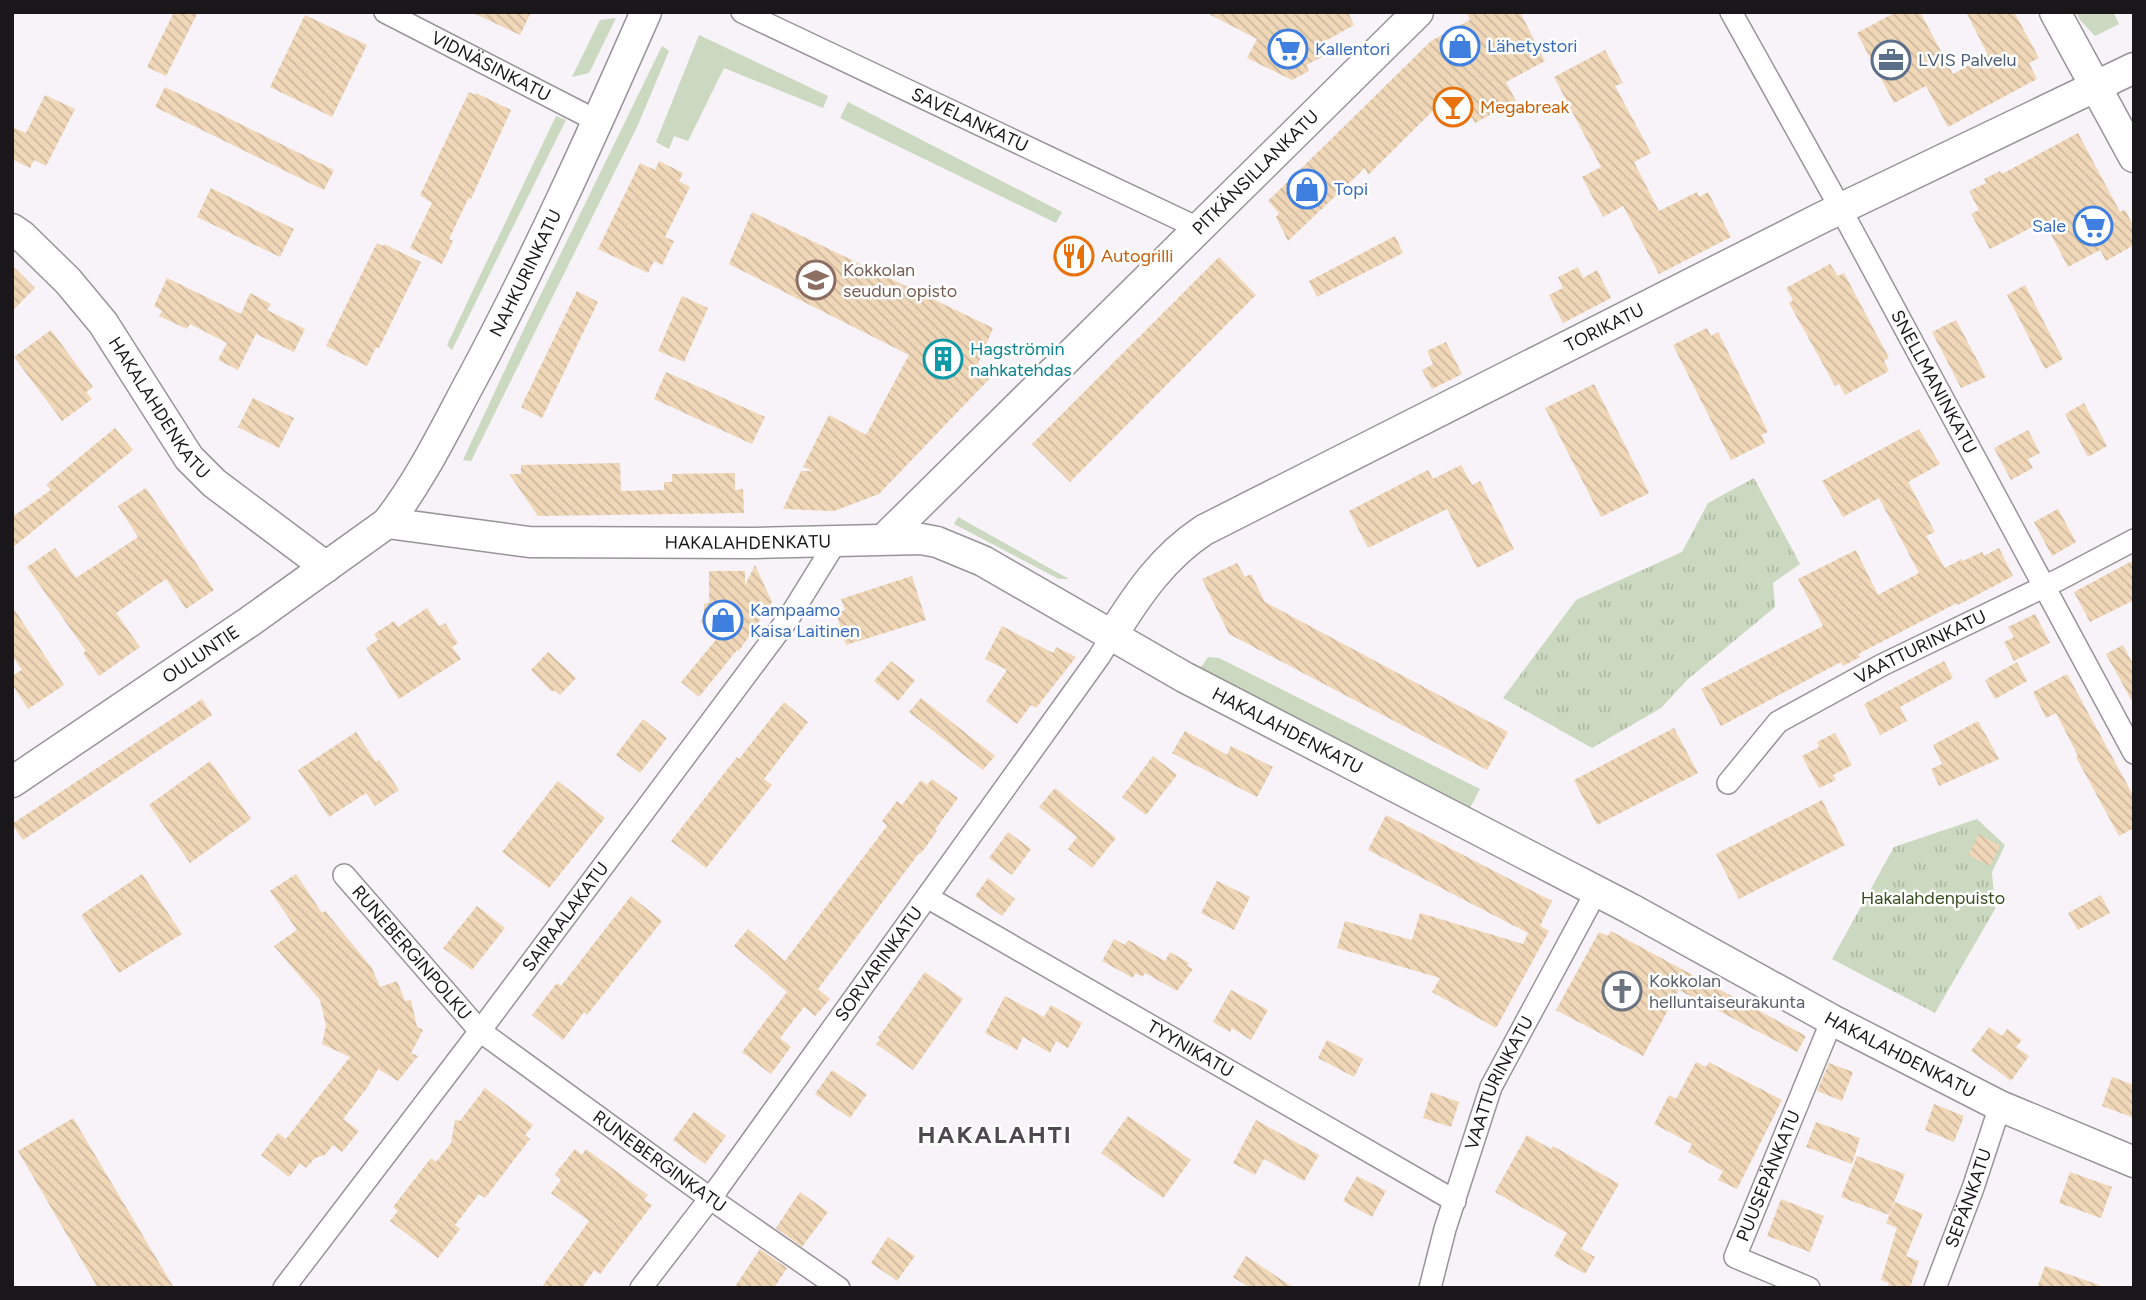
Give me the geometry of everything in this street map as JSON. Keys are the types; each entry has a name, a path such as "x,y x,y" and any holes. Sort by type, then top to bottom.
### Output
{"street":[{"name":"VIDNÄSINKATU","path":"385,12 597,121"},
{"name":"NAHKURINKATU","path":"387,523 432,454 502,323 646,12"},
{"name":"SAVELANKATU","path":"742,12 1198,228"},
{"name":"PITKÄNSILLANKATU","path":"884,539 1418,12"},
{"name":"SNELLMANINKATU","path":"1731,12 2134,753"},
{"path":"2055,12 2134,157"},
{"name":"TORIKATU","path":"1112,635 1137,595 1158,569 1204,530 1840,209 2134,68"},
{"name":"HAKALAHDENKATU","path":"16,237 68,281 103,323 189,458 214,483 326,567"},
{"name":"HAKALAHDENKATU","path":"387,523 529,542 754,543 884,539 937,542 983,561 1184,677 1596,892 1832,1020 2000,1106 2134,1162"},
{"name":"OULUNTIE","path":"12,782 249,622 387,523"},
{"name":"SAIRAALAKATU","path":"284,1288 481,1031 790,616 837,540"},
{"name":"VAATTURINKATU","path":"1728,783 1778,722 1882,665 2044,587 2134,540"},
{"name":"SORVARINKATU","path":"641,1288 711,1199 1112,635"},
{"name":"RUNEBERGINPOLKU","path":"344,875 481,1031"},
{"name":"VAATTURINKATU","path":"1430,1288 1445,1229 1491,1087 1596,892"},
{"name":"TYYNIKATU","path":"927,897 1455,1201"},
{"name":"PUUSEPÄNKATU","path":"1809,1288 1735,1257 1832,1020"},
{"name":"RUNEBERGINKATU","path":"481,1031 711,1199 839,1288"},
{"name":"SEPÄNKATU","path":"1935,1288 1973,1188 2000,1106"}],"green space":[{"path":"2076,12 2113,12 2119,24 2095,36"},
{"path":"616,18 589,73 572,77 600,20"},
{"path":"699,35 828,96 823,108 724,68 688,141 674,136 669,149 656,142"},
{"path":"662,46 669,51 637,127 471,461 463,460 524,329"},
{"path":"848,102 1062,212 1056,223 840,118"},
{"path":"556,116 566,120 452,350 447,345"},
{"path":"1754,478 1800,564 1773,583 1775,607 1688,679 1661,708 1592,748 1503,698 1576,600 1682,552 1708,503"},
{"path":"958,517 1069,579 1059,579 954,524"},
{"path":"1208,657 1219,658 1480,789 1470,808 1199,670"},
{"name":"Hakalahdenpuisto","path":"1977,819 2005,845 1992,872 1995,909 1935,1013 1832,959 1894,847"}],"building":[{"path":"174,12 198,12 166,76 147,67"},
{"path":"471,12 531,12 520,35"},
{"name":"Kallentori","path":"1205,12 1348,12 1354,25 1322,43 1326,55 1306,65 1309,71 1292,80 1247,58 1257,39"},
{"path":"1466,12 1520,12 1545,61 1506,82 1516,101 1475,123 1456,88 1368,175 1365,168 1288,241 1276,217 1279,213 1268,201 1431,41 1470,20"},
{"path":"1896,12 1920,12 1953,74 1988,55 1966,12 2014,12 2039,58 2029,63 2037,79 1948,127 1926,86 1894,103 1857,33"},
{"path":"305,15 367,45 332,117 270,87"},
{"path":"1605,50 1623,83 1615,86 1651,153 1634,162 1659,211 1697,192 1699,197 1708,192 1731,237 1659,274 1623,206 1603,217 1582,177 1601,167 1554,77"},
{"path":"165,87 334,170 324,190 155,107"},
{"path":"469,92 511,110 471,199 469,197 449,239 453,241 442,264 410,248 432,203 420,195"},
{"path":"45,95 75,109 46,166 34,160 30,168 12,159 12,127 26,133"},
{"path":"2078,133 2120,212 2125,210 2134,227 2134,245 2106,261 2100,250 2068,267 2044,221 1990,249 1971,214 1979,210 1969,191 1986,183 1984,179 2000,171 2002,174"},
{"path":"659,161 683,173 679,181 690,187 665,237 674,241 662,265 654,261 648,273 598,249 640,163 655,170"},
{"path":"211,188 294,229 280,257 197,217"},
{"name":"Hagströmin nahkatehdas","path":"752,212 993,328 978,364 994,374 879,494 834,511 783,509 801,471 813,471 803,467 829,415 866,435 909,355 729,264"},
{"path":"1395,236 1403,253 1317,297 1309,281"},
{"path":"1061,241 1084,252 1075,270 1052,259"},
{"path":"377,243 421,262 379,348 376,347 367,366 326,346"},
{"path":"1219,257 1256,295 1070,482 1032,444"},
{"path":"1830,264 1838,276 1844,273 1889,358 1884,361 1889,371 1845,395 1839,384 1835,386 1789,303 1793,300 1786,288"},
{"path":"12,265 35,288 12,311"},
{"path":"1578,267 1583,278 1597,270 1611,298 1563,323 1549,295 1563,288 1558,277"},
{"path":"167,278 241,314 250,293 271,304 267,310 305,329 294,352 256,334 238,370 218,360 227,343 190,324 187,329 159,316 162,311 154,306"},
{"path":"2025,285 2063,359 2045,369 2007,295"},
{"path":"577,291 598,302 542,418 521,407"},
{"path":"682,296 708,308 684,362 658,351"},
{"path":"1956,320 1986,377 1961,388 1932,332"},
{"path":"1707,328 1711,336 1718,332 1768,432 1761,435 1765,443 1731,460 1673,345"},
{"path":"51,330 93,387 86,392 92,399 62,421 14,357"},
{"path":"1446,342 1462,374 1432,389 1422,370 1433,364 1427,351"},
{"path":"666,372 765,417 752,444 654,399"},
{"path":"1594,384 1649,493 1601,517 1545,408"},
{"path":"253,398 294,418 279,448 238,427"},
{"path":"2084,403 2107,446 2088,457 2065,414"},
{"path":"115,428 133,450 12,548 12,517 51,490 46,485"},
{"path":"1919,429 1940,464 1908,482 1935,532 1926,536 1945,568 1962,559 1963,561 1982,552 1984,556 1999,548 2013,576 1858,654 1860,657 1843,666 1841,662 1721,726 1701,689 1823,626 1798,579 1856,550 1878,595 1919,573 1879,498 1843,517 1822,481"},
{"path":"2028,430 2040,453 2028,459 2033,468 2011,480 1994,448"},
{"path":"620,463 621,491 664,490 664,482 672,482 672,474 735,473 735,490 743,489 744,513 538,516 509,474 521,474 521,465"},
{"path":"1461,465 1472,485 1480,481 1514,549 1477,568 1447,509 1368,548 1349,511 1428,470 1433,479"},
{"path":"146,488 214,590 186,609 166,579 116,613 140,647 99,676 83,653 86,651 27,567 55,548 76,578 138,537 118,506"},
{"path":"2058,509 2076,542 2052,556 2034,522"},
{"path":"2134,560 2134,600 2090,622 2074,592"},
{"path":"1237,563 1245,577 1251,574 1265,602 1508,732 1487,770 1229,634 1202,579"},
{"path":"755,565 772,602 739,651 737,650 699,697 681,682 719,636 700,622 704,616 704,604 709,603 709,571 745,571 745,585"},
{"path":"912,576 926,620 846,645 836,613 845,610 841,599"},
{"path":"12,606 64,685 28,709 12,684 12,676 22,670 12,655"},
{"path":"427,608 439,626 445,623 458,643 452,647 461,659 399,699 366,648 378,640 374,634 394,621 398,627"},
{"path":"2035,614 2050,643 2014,661 2004,642 2014,637 2008,627"},
{"path":"1002,626 1053,653 1056,647 1076,657 1036,708 1031,705 1017,724 986,701 1007,670 985,659"},
{"path":"2123,645 2134,666 2134,705 2106,654"},
{"path":"548,652 576,678 560,695 554,690 552,692 531,670"},
{"path":"891,661 915,680 898,701 874,681"},
{"path":"1944,661 1953,678 1900,707 1907,721 1880,735 1864,704"},
{"path":"2017,662 2027,681 1995,699 1985,680"},
{"path":"2067,674 2134,797 2134,828 2119,836 2076,757 2078,756 2056,713 2046,718 2033,692"},
{"path":"921,698 995,756 983,770 909,712"},
{"path":"202,699 212,715 23,840 12,824"},
{"path":"784,702 808,722 764,779 772,785 706,868 671,841"},
{"path":"643,719 667,738 640,773 616,755"},
{"path":"1978,721 1999,759 1939,786 1931,769 1942,764 1933,745"},
{"path":"1674,728 1698,773 1597,825 1574,780"},
{"path":"1185,731 1227,755 1231,746 1273,767 1257,797 1172,753"},
{"path":"356,732 399,790 375,806 366,793 329,817 298,770"},
{"path":"1835,733 1852,765 1833,775 1836,780 1819,788 1802,756 1819,747 1817,742"},
{"path":"1153,756 1177,775 1146,815 1122,797"},
{"path":"210,761 251,819 190,863 149,805"},
{"path":"932,779 958,798 925,848 818,989 830,999 815,1016 804,1007 780,1038 791,1047 771,1074 742,1052 787,992 734,946 748,929 785,961 887,826 882,821 897,801 902,805 921,780 927,785"},
{"path":"558,781 605,818 549,888 502,852"},
{"path":"1055,788 1116,838 1092,868 1068,849 1077,837 1039,807"},
{"path":"1822,800 1845,845 1739,899 1716,854"},
{"path":"1386,815 1552,901 1540,926 1549,931 1496,1028 1432,992 1440,978 1337,948 1345,921 1412,940 1420,913 1523,944 1528,933 1368,850"},
{"path":"1008,832 1031,849 1012,875 989,858"},
{"path":"1979,834 2000,846 1990,866 1968,855"},
{"path":"142,874 182,934 119,973 81,915"},
{"path":"296,874 322,913 325,911 372,968 380,987 397,981 405,1001 411,1000 417,1027 423,1030 411,1053 418,1056 398,1081 378,1069 343,1119 359,1131 342,1152 333,1145 325,1155 315,1158 306,1168 300,1163 289,1177 261,1155 278,1133 286,1139 350,1057 322,1044 326,1026 320,1000 274,946 297,930 270,891"},
{"path":"988,878 1015,899 1002,916 975,896"},
{"path":"1217,881 1250,897 1234,930 1201,913"},
{"path":"2101,895 2110,913 2078,930 2068,913"},
{"path":"631,896 662,921 587,1015 584,1012 563,1040 532,1015 557,983 561,986"},
{"path":"477,906 505,928 472,970 443,948"},
{"name":"Kokkolan helluntaiseurakunta","path":"1611,931 1806,1036 1797,1052 1679,990 1643,1056 1556,1010 1599,932 1608,936"},
{"path":"1114,939 1125,945 1128,940 1165,961 1170,952 1189,963 1187,966 1193,969 1177,991 1145,973 1142,977 1135,973 1133,978 1102,961"},
{"path":"925,972 963,999 913,1070 876,1044"},
{"path":"1231,990 1268,1010 1251,1040 1232,1028 1230,1032 1213,1022"},
{"path":"1005,996 1044,1017 1051,1005 1082,1023 1068,1048 1056,1041 1050,1053 1023,1037 1017,1050 985,1033"},
{"path":"1989,1027 2002,1036 2007,1029 2022,1040 2016,1047 2029,1056 2011,1081 1971,1051"},
{"path":"1327,1040 1363,1059 1354,1077 1318,1058"},
{"path":"1696,1062 1706,1067 1709,1062 1782,1100 1737,1189 1718,1180 1723,1171 1688,1152 1692,1144 1654,1124 1669,1095 1676,1099"},
{"path":"1829,1063 1853,1072 1842,1101 1817,1091"},
{"path":"832,1070 867,1094 850,1118 815,1094"},
{"path":"2112,1077 2134,1085 2134,1118 2102,1106"},
{"path":"485,1088 533,1125 525,1135 530,1139 485,1198 479,1194 455,1225 460,1229 438,1258 390,1221 398,1211 393,1207 431,1158 436,1162 451,1143 455,1120 460,1121"},
{"path":"1431,1092 1459,1102 1451,1127 1423,1118"},
{"path":"1934,1104 1964,1116 1954,1142 1925,1130"},
{"path":"694,1112 726,1136 705,1164 673,1140"},
{"path":"1128,1116 1191,1160 1163,1198 1101,1153"},
{"path":"73,1118 174,1288 98,1288 18,1151"},
{"path":"1256,1120 1319,1155 1304,1181 1264,1159 1255,1175 1233,1163"},
{"path":"1816,1122 1860,1138 1852,1164 1806,1147"},
{"path":"1527,1135 1551,1149 1553,1146 1619,1184 1581,1249 1595,1257 1585,1274 1554,1256 1567,1233 1495,1192"},
{"path":"575,1149 582,1155 586,1149 648,1195 644,1200 652,1205 600,1274 594,1270 582,1288 541,1288 589,1221 551,1193 561,1180 555,1174"},
{"path":"1857,1156 1905,1174 1889,1215 1841,1197"},
{"path":"2070,1172 2112,1187 2101,1218 2059,1203"},
{"path":"1357,1176 1386,1191 1372,1217 1343,1201"},
{"path":"800,1192 828,1212 802,1247 776,1228"},
{"path":"1781,1199 1824,1216 1810,1252 1767,1236"},
{"path":"1895,1202 1923,1214 1906,1256 1919,1261 1910,1288 1887,1288 1889,1283 1881,1280 1897,1228 1886,1223"},
{"path":"888,1237 915,1256 897,1281 871,1263"},
{"path":"760,1249 787,1268 774,1288 734,1288"},
{"path":"1246,1256 1294,1288 1250,1288 1233,1277"},
{"path":"2045,1266 2099,1285 2099,1288 2037,1288"}],"place":[{"name":"Lähetystori","path":"1460,46"},
{"name":"Kallentori","path":"1288,49"},
{"name":"LVIS Palvelu","path":"1891,60"},
{"name":"Megabreak","path":"1453,107"},
{"name":"Topi","path":"1307,189"},
{"name":"Sale","path":"2093,226"},
{"name":"Autogrilli","path":"1074,256"},
{"name":"Kokkolan seudun opisto","path":"816,280"},
{"name":"Hagströmin nahkatehdas","path":"943,359"},
{"name":"Kampaamo Kaisa Laitinen","path":"723,620"},
{"name":"Kokkolan helluntaiseurakunta","path":"1622,991"}],"district":[{"name":"HAKALAHTI","path":"995,1134"}]}
